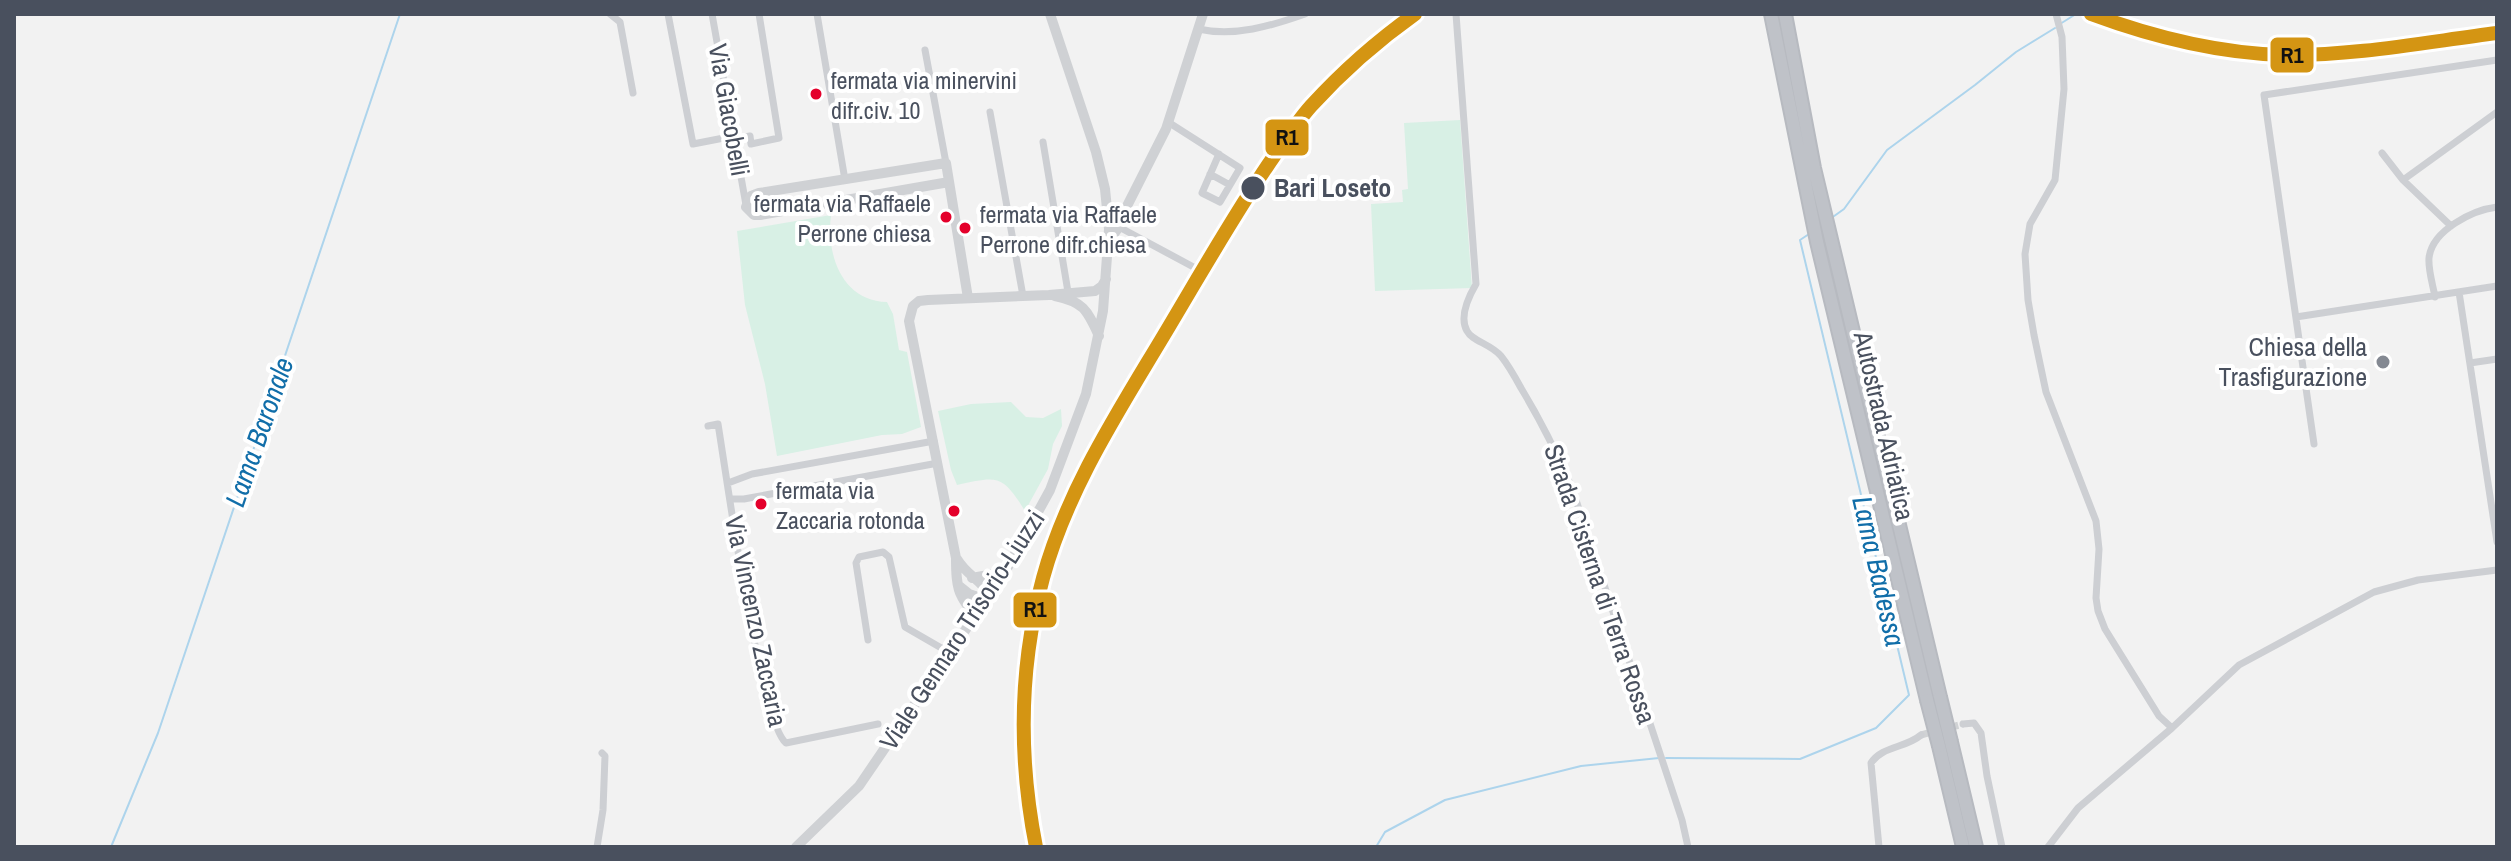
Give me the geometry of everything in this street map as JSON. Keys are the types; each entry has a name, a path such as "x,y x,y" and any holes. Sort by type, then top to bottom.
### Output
{"highway":[{"name":"Autostrada Adriatica","path":"1771,14 1945,744 1976,847"},
{"name":"Autostrada Adriatica","path":"1785,14 1808,170"},
{"name":"Autostrada Adriatica","path":"1945,744 1963,847"}],"street":[{"path":"610,14 620,22 633,93"},
{"path":"668,14 693,144 734,137 750,136 751,144 779,138 759,14"},
{"name":"Via Giacobelli","path":"712,14 746,207"},
{"path":"817,14 845,180"},
{"name":"Viale Gennaro Trisorio-Liuzzi","path":"796,847 859,786 1005,572 1044,502 1068,448 1086,394 1103,311 1110,239 1105,189 1096,152 1050,14"},
{"path":"1110,239 1119,227 1168,122 1203,14"},
{"path":"1198,29 1213,33 1248,30 1275,25 1305,14"},
{"name":"Strada Cisterna di Terra Rossa","path":"1456,14 1476,284 1466,306 1467,332 1492,346 1504,359 1550,437 1572,488 1682,820 1688,847"},
{"path":"2056,14 2062,37 2064,89 2055,180 2030,224 2026,244 2030,312 2046,392 2099,532 2098,611 2105,629 2159,716 2172,728"},
{"path":"925,50 968,298"},
{"path":"2314,444 2264,95 2497,60"},
{"path":"990,112 1023,296"},
{"path":"2403,180 2497,112"},
{"path":"1168,122 1219,154 1240,168 1220,202 1202,193 1219,154"},
{"path":"1043,142 1068,292"},
{"path":"2382,153 2403,180 2451,226"},
{"path":"946,163 755,194 746,207 754,215 760,215 949,182"},
{"path":"1210,174 1230,185"},
{"path":"2435,297 2429,259 2437,242 2466,215 2497,207"},
{"path":"1119,227 1199,270"},
{"path":"972,621 971,609 962,598 959,586 909,321 913,306 919,301 928,300 1089,291 1099,289 1106,279"},
{"path":"2296,317 2497,286"},
{"path":"1049,295 1072,300 1087,310 1103,311 1098,298 1089,291"},
{"path":"2459,292 2497,542"},
{"path":"1087,310 1099,336"},
{"path":"2470,363 2497,359"},
{"path":"708,426 718,424 728,483"},
{"name":"Via Vincenzo Zaccaria","path":"878,724 786,743 779,737 771,716 751,627 728,483 752,474 934,441"},
{"name":"Via Vincenzo Zaccaria","path":"731,499 938,463"},
{"path":"868,640 856,563 859,557 883,552 889,557 905,627 950,653"},
{"path":"956,558 964,571 985,588 988,598 969,594 959,586"},
{"path":"2048,847 2078,808 2172,728 2239,665 2374,592 2418,580 2497,570"},
{"path":"972,578 1005,572"},
{"path":"1963,724 1974,723 1981,733 2002,847"},
{"path":"1879,847 1871,763 1878,754 1905,745 1921,735"},
{"path":"597,847 606,775 605,756 602,753"}],"green space":[{"path":"1460,120 1472,288 1375,291 1371,204 1403,202 1402,190 1408,189 1404,123"},
{"path":"831,215 831,244 840,272 858,293 871,300 887,302 893,314 899,350 907,352 921,427 902,434 882,435 777,456 765,384 745,305 737,231"},
{"path":"1011,402 1026,417 1043,418 1061,409 1062,426 1053,444 1048,469 1025,511 1010,490 998,481 982,480 957,485 938,411 971,404"}],"waterway":[{"name":"Lama Baronale","path":"111,847 158,733 400,14"},
{"name":"Lama Badessa","path":"2060,24 2076,14"},
{"name":"Lama Badessa","path":"1830,219 1844,209 1887,150 2016,52 2055,28"},
{"name":"Lama Badessa","path":"1666,758 1800,759 1876,728 1909,695 1800,240 1809,234"},
{"name":"Lama Badessa","path":"1376,847 1385,832 1445,800 1581,766 1659,758"}],"tunnel":[{"path":"1921,735 1963,724"}],"transit line":[{"name":"R1","path":"1036,847 1026,779 1025,678 1043,578 1053,545 1080,483 1129,393 1228,228 1289,135 1311,106 1348,69 1415,14"},
{"name":"R1","path":"2091,14 2186,42 2258,54 2310,55 2364,51 2497,33"}],"place":[{"name":"fermata via minervini difr.civ. 10","path":"816,94"},
{"name":"Bari Loseto","path":"1253,188"},
{"name":"fermata via Raffaele Perrone chiesa","path":"946,217"},
{"name":"fermata via Raffaele Perrone difr.chiesa","path":"965,228"},
{"name":"Chiesa della Trasfigurazione","path":"2383,362"},
{"name":"fermata via Zaccaria rotonda","path":"761,504"}]}
